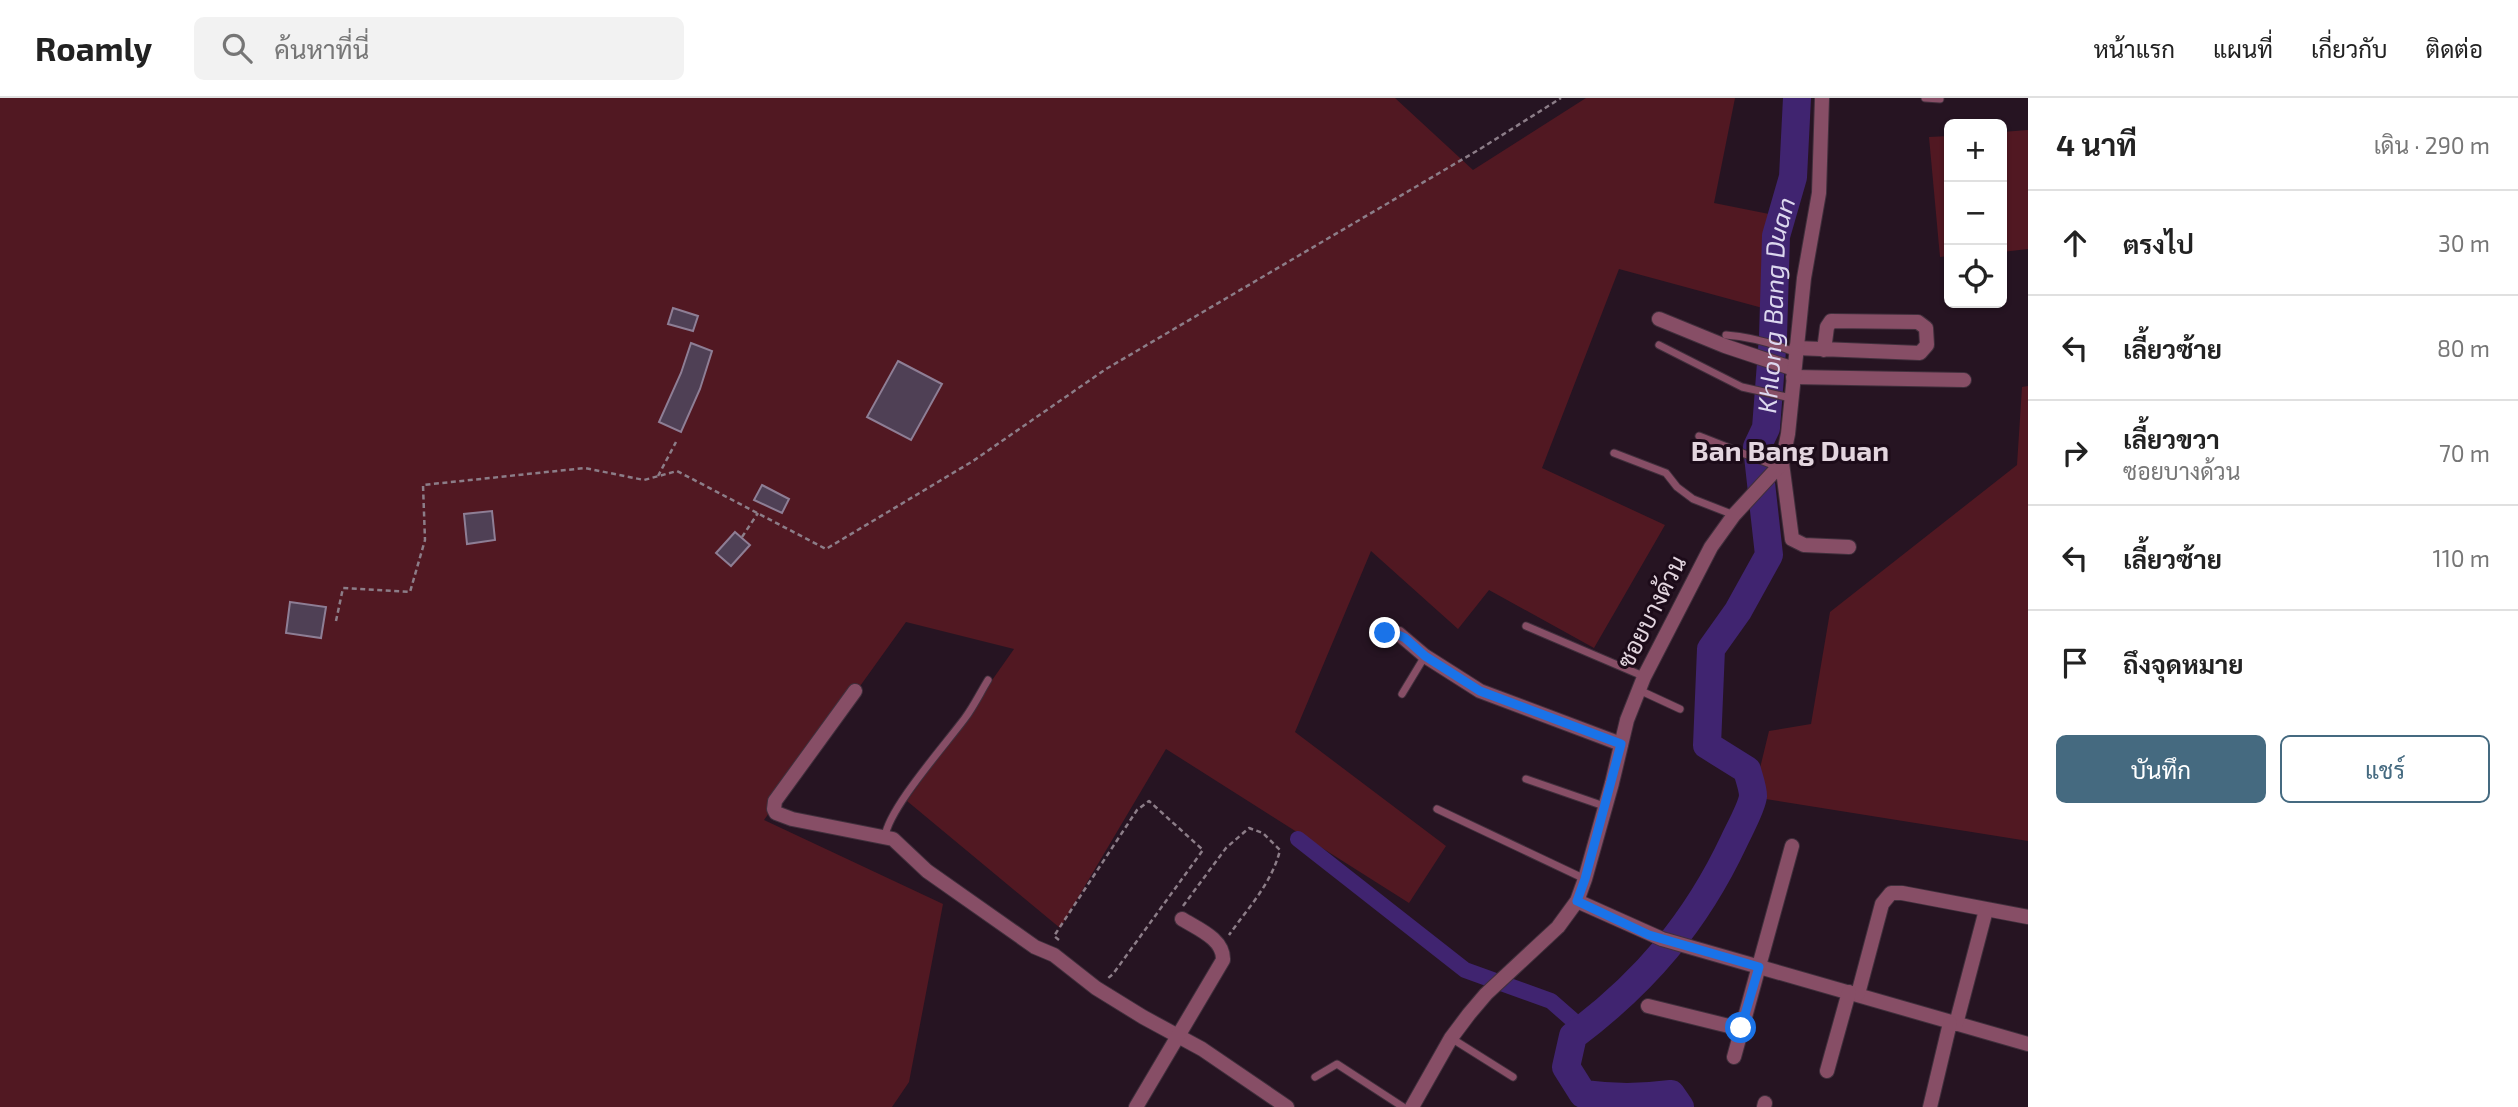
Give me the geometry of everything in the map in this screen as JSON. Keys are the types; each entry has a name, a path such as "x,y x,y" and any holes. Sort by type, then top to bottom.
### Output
{"street":[{"path":"1822,98 1819,192 1804,278 1796,350 1789,370 1785,397 1788,434 1774,467 1792,539 1804,545 1849,547"},
{"path":"1660,318 1789,370 1964,380"},
{"path":"1796,350 1920,353 1927,345 1926,328 1918,322 1831,321 1827,327 1824,350"},
{"name":"ซอยบางด้วน","path":"1412,1107 1451,1038 1486,994 1558,927 1577,901 1627,720 1642,683 1711,547 1774,467"},
{"path":"1377,636 1392,632 1399,634 1425,656 1480,691 1621,744"},
{"path":"855,691 775,801 776,813 792,819 899,842 927,871 1035,947 1054,955 1096,988 1202,1049 1287,1107"},
{"path":"1734,1057 1792,846"},
{"path":"1827,1071 1882,904 1891,893 2028,917"},
{"path":"1577,901 1662,939 1689,948 2028,1044"},
{"path":"1930,1107 1986,910"},
{"path":"1136,1107 1223,960 1220,946 1211,937 1182,919"},
{"path":"1648,1006 1741,1028"}],"lane":[{"path":"1925,98 1940,99"},
{"path":"1726,335 1747,337 1796,350"},
{"path":"1660,345 1742,387 1785,397"},
{"path":"1699,436 1774,467"},
{"path":"1614,453 1666,473 1693,499 1738,510"},
{"path":"1526,626 1642,683 1680,709"},
{"path":"1402,694 1425,656"},
{"path":"885,837 889,822 967,715 988,680"},
{"path":"1526,779 1604,806"},
{"path":"1437,809 1585,879"},
{"path":"1451,1038 1513,1077"},
{"path":"1315,1077 1337,1064 1402,1107"}],"path":[{"path":"336,621 344,588 410,592 425,540 423,485 585,468 644,480 677,471 826,548 973,461 1106,369 1480,149 1561,98"},
{"path":"659,476 676,442"},
{"path":"741,537 758,513"},
{"path":"1065,944 1054,936 1137,810 1149,801 1203,850 1113,974 1096,988"},
{"path":"1182,919 1176,915 1226,848 1249,828 1263,833 1280,850 1277,864 1264,887 1220,946"}],"shaded area":[{"path":"0,98 1395,98 1473,170 1586,98 1735,98 1714,203 1774,215 1770,310 1619,269 1542,468 1665,525 1594,648 1489,590 1458,629 1371,551 1295,732 1446,846 1409,903 1166,749 1060,928 907,801 1014,649 906,622 764,820 943,904 909,1082 892,1107 0,1107"},
{"path":"2028,130 2028,249 2007,251 2007,182 2007,132"},
{"path":"1944,136 1944,257 1940,257 1929,137"},
{"path":"2028,386 2028,841 1753,797 1769,731 1811,724 1830,612 2017,465 2022,387"}],"building":[{"path":"673,308 698,316 693,331 668,324"},
{"path":"691,343 712,351 700,389 681,432 659,422"},
{"path":"898,361 942,384 911,440 867,417"},
{"path":"762,485 789,499 782,513 754,500"},
{"path":"492,511 495,540 467,544 464,514"},
{"path":"735,532 750,545 731,566 716,553"},
{"path":"290,602 326,607 321,638 286,633"}],"waterway":[{"name":"Khlong Bang Duan","path":"1680,1107 1671,1094 1627,1097 1583,1094 1566,1067 1573,1036 1646,972 1685,924 1719,870 1752,801 1747,770 1707,745 1711,649 1738,611 1769,555 1757,447 1766,428 1773,337 1776,236 1793,177 1797,98"},
{"path":"1298,839 1465,970 1551,1001 1583,1029"}],"district":[{"name":"Ban Bang Duan","path":"1790,451"}],"route":[{"path":"1385,633 1399,634 1425,656 1480,691 1621,744 1577,901 1649,935 1759,967 1741,1028"}]}
